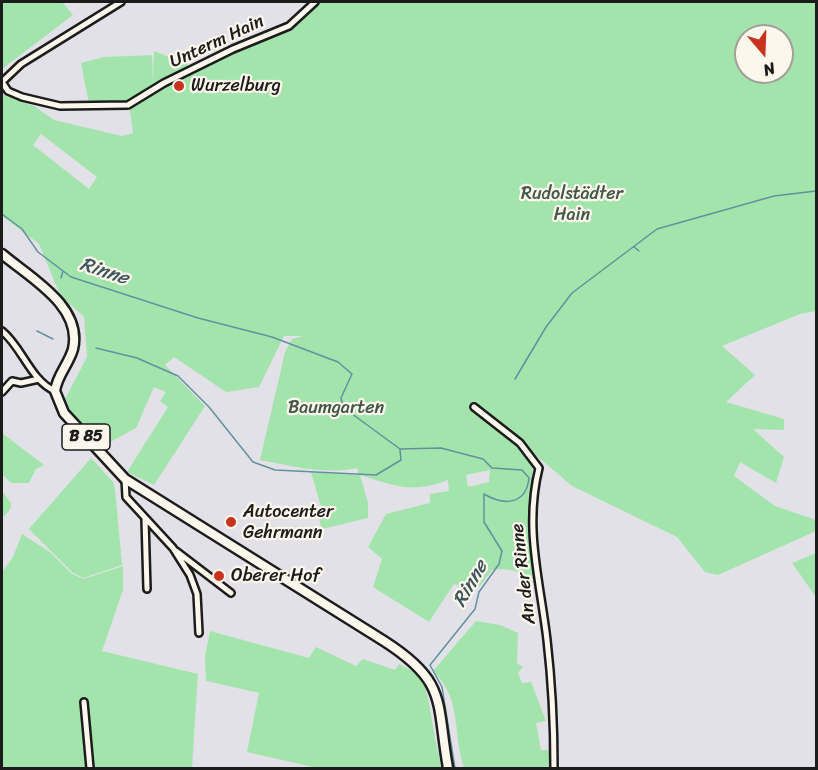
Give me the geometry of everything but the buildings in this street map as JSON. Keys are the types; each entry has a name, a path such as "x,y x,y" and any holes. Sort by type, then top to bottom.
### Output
{"main road":[{"path":"2,254 55,299 72,321 75,335 72,352 55,391"},
{"name":"B 85","path":"55,391 64,413 125,479 384,640 422,668 438,699 448,768"}],"street":[{"path":"2,82 21,64 121,2"},
{"name":"Unterm Hain","path":"2,82 8,91 22,97 60,106 128,105 164,83 233,49 289,26 315,2"},
{"path":"2,331 23,354 39,379 55,391"},
{"path":"2,392 12,381 28,383 39,379"},
{"name":"An der Rinne","path":"474,407 520,443 540,468 533,494 531,531 547,642 554,720 554,768"},
{"path":"125,479 126,497 145,519 173,548 231,593"},
{"path":"145,519 147,589"},
{"path":"173,548 190,575 197,594 199,633"},
{"path":"84,702 90,768"}],"green space":[{"path":"62,2 73,15 2,69 2,3"},
{"name":"Rudolstädter Hain","path":"317,2 816,2 816,311 800,314 722,346 755,375 726,402 784,419 784,430 753,429 784,457 776,483 740,462 734,476 775,506 816,520 816,531 718,575 705,572 677,537 572,486 480,408 475,412 518,445 533,464 528,530 536,581 515,571 498,569 492,570 475,592 454,584 429,622 373,587 382,559 368,547 386,514 430,503 430,494 449,491 448,480 424,487 404,487 360,475 368,503 368,518 322,529 318,516 323,514 311,472 359,475 357,468 332,471 260,460 285,352 292,339 303,336 284,336 259,387 226,392 174,357 165,365 205,406 154,485 127,472 168,407 160,401 166,392 154,387 136,428 103,446 72,414 65,399 87,357 84,317 60,295 39,244 2,216 2,94 34,106 54,120 122,136 133,133 129,103 89,104 81,63 104,57 152,55 153,81 154,51 199,69 233,50 290,27","holes":["41,134 97,177 89,189 33,145","490,470 489,482 468,487 466,475"]},
{"path":"2,433 44,465 36,469 29,483 11,483 2,474"},
{"path":"91,458 113,482 122,565 83,578 72,572 29,529"},
{"path":"2,491 11,503 10,510 2,518"},
{"path":"22,534 50,552 71,573 83,579 123,566 123,590 102,651 198,674 192,768 2,768 2,572 13,557"},
{"path":"816,553 816,597 792,563"},
{"path":"476,621 500,625 518,633 517,663 523,667 518,673 522,683 531,682 546,721 536,723 541,750 553,750 553,768 464,768 453,705 449,693 433,671"},
{"path":"210,631 309,658 316,647 356,666 363,659 395,670 399,664 422,676 442,768 317,768 247,752 259,693 206,681 205,656"}],"waterway":[{"path":"515,379 546,327 572,293 657,229 774,196 816,191"},
{"name":"Rinne","path":"2,214 22,229 38,252 71,277 198,318 272,337 338,362 352,374 341,398 344,408 400,449 441,448 483,459 492,468 522,470 529,478 524,494 513,501 499,500 484,494 484,522 502,551 499,564 479,592 475,609 430,665 442,687 455,768"},
{"path":"634,247 639,251"},
{"name":"Rinne","path":"61,278 63,271"},
{"name":"Rinne","path":"37,331 53,339"},
{"name":"Rinne","path":"96,348 137,358 178,376 209,407 253,462 275,470 376,475 401,460 400,450"}],"place":[{"name":"Wurzelburg","path":"179,86"},
{"name":"Autocenter Gehrmann","path":"231,522"},
{"name":"Oberer Hof","path":"219,576"}],"park label":[{"name":"Baumgarten","path":"336,408"}]}
